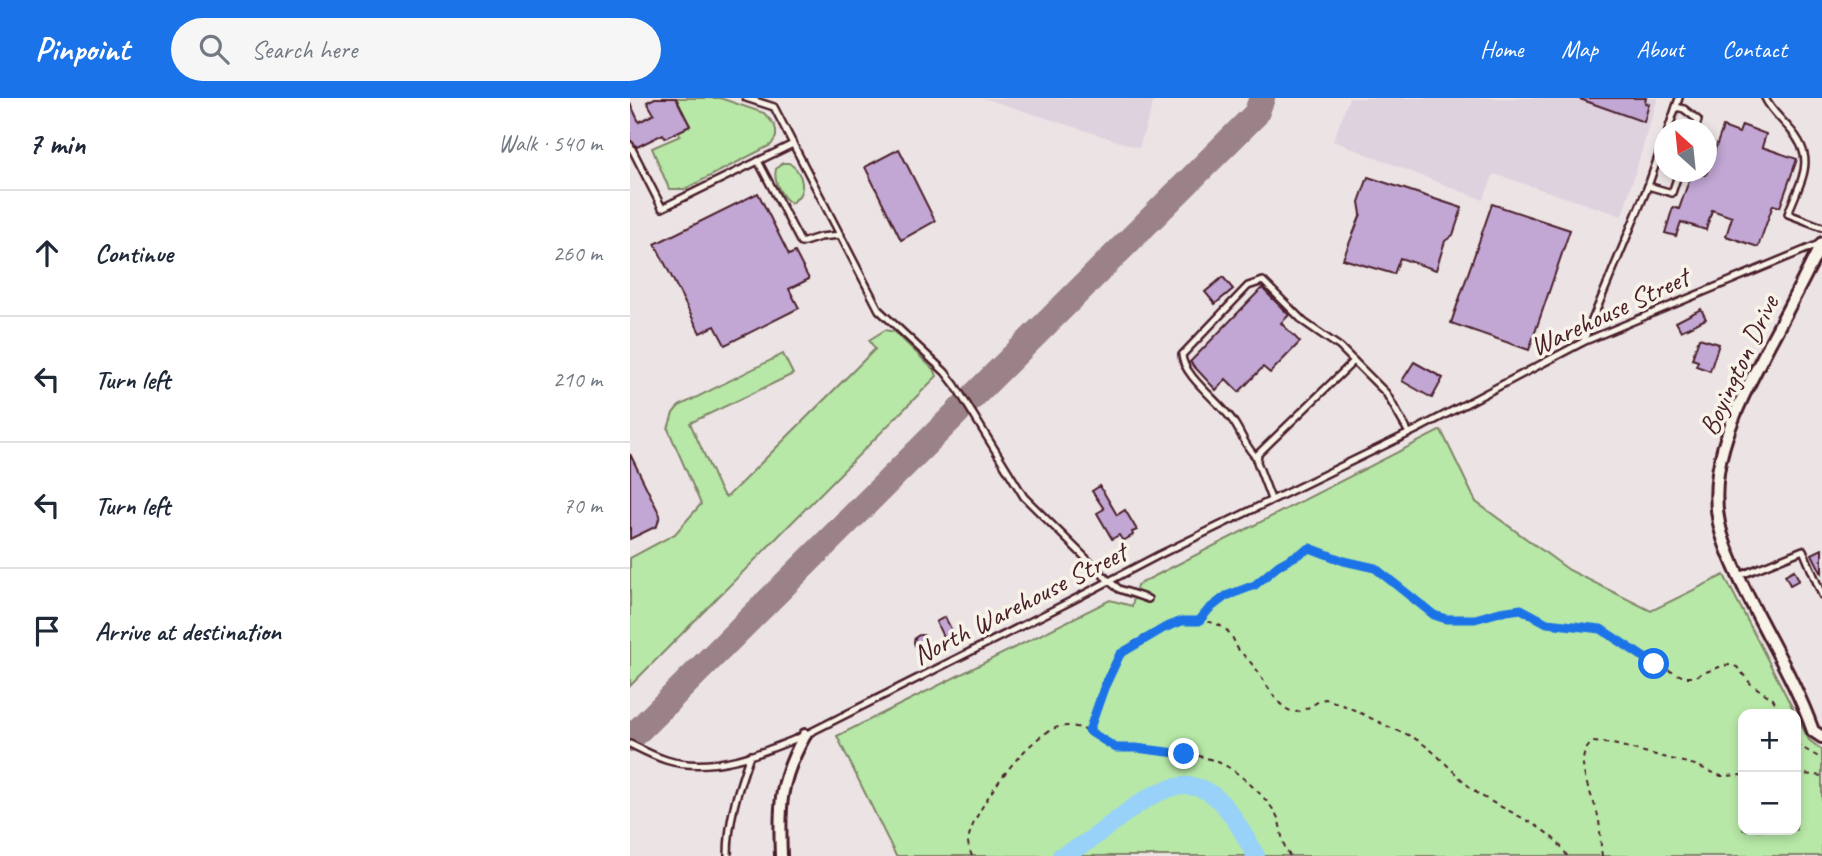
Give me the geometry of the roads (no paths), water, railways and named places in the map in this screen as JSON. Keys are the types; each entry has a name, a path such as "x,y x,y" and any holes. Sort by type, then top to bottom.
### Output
{"street":[{"name":"Boyington Drive","path":"1822,243 1740,403 1723,445 1716,490 1719,527 1739,576 1787,669 1813,731 1822,737"},
{"path":"781,856 780,805 784,778 805,736"}],"lane":[{"path":"746,98 774,107 879,310 945,372 1031,506 1119,589 1148,599"},
{"path":"1672,119 1679,98"},
{"path":"1765,98 1802,142 1806,156 1804,170 1788,214 1822,227"},
{"path":"1676,107 1684,109 1697,119"},
{"path":"630,145 662,208 793,144"},
{"path":"758,161 801,243 820,237 841,235"},
{"path":"1584,342 1654,169"},
{"path":"1648,186 1672,192 1676,182"},
{"name":"Warehouse Street","path":"1418,429 1584,342 1822,243"},
{"path":"1271,499 1257,458 1248,449 1225,410 1186,369 1182,355 1248,286 1263,281 1304,322 1326,335 1385,393 1409,433"},
{"path":"1257,458 1258,453 1354,361"},
{"name":"North Warehouse Street","path":"630,744 664,760 689,764 717,762 750,755 805,736 1271,499 1418,429"},
{"path":"1739,576 1803,550 1822,595"},
{"path":"728,856 728,834 733,807 750,755"}],"waterway":[{"path":"1061,856 1076,849 1152,796 1183,786 1198,787 1220,801 1237,823 1256,856"}]}
